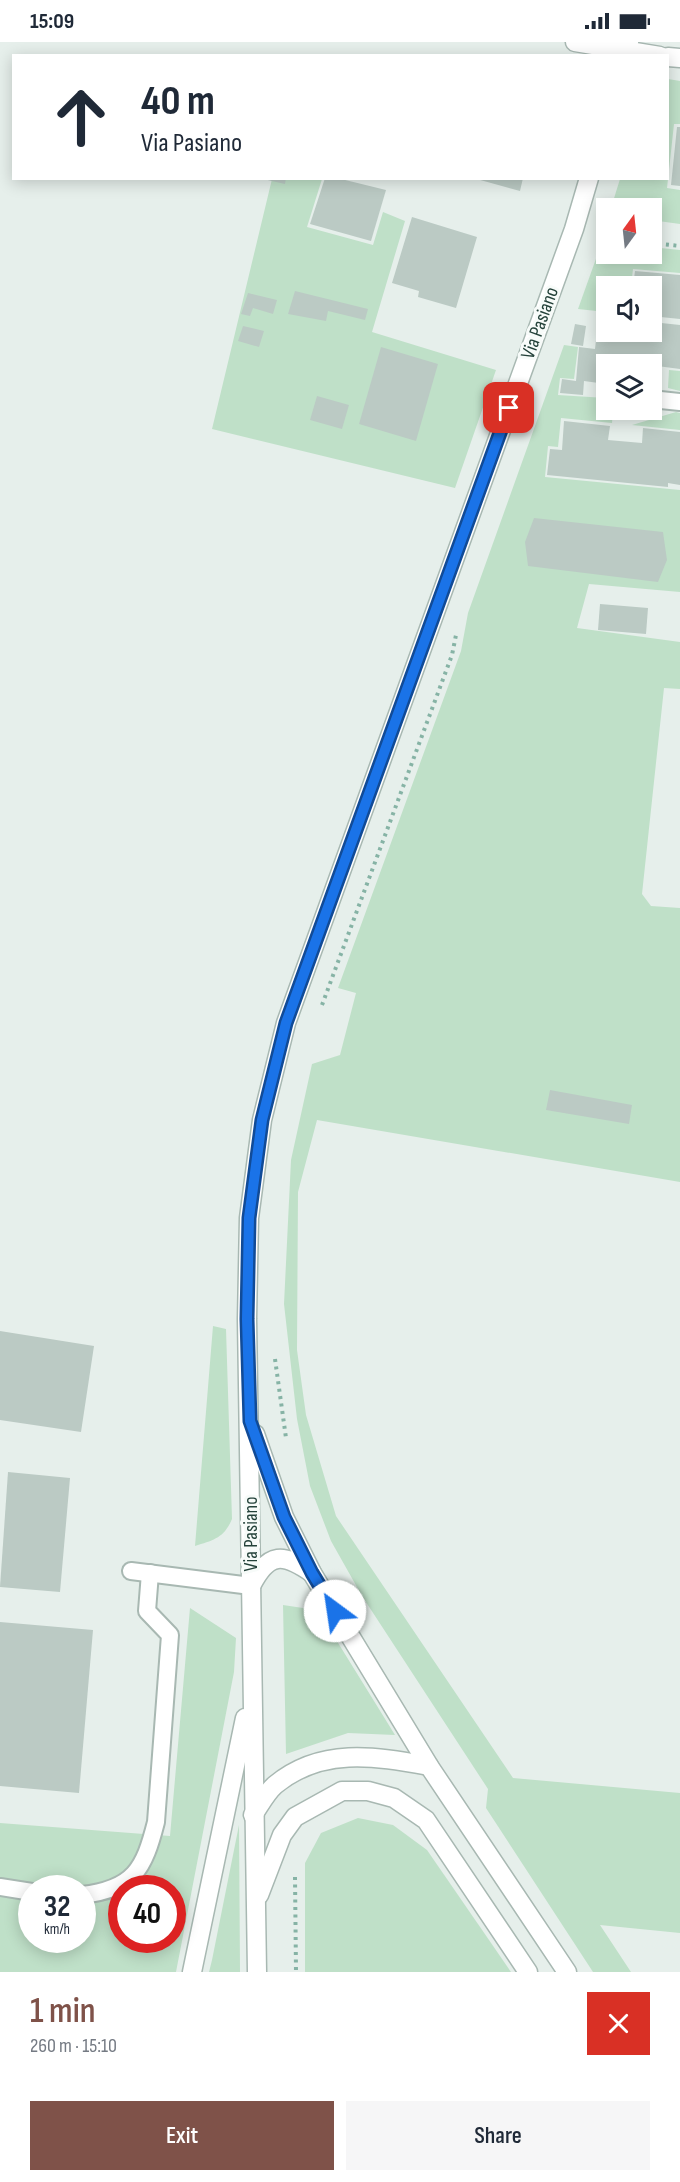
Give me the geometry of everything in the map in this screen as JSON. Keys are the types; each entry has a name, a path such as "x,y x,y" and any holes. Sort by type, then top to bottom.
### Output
{"street":[{"path":"575,42 651,54"},
{"name":"Via Pasiano","path":"257,1972 247,1319 249,1218 262,1120 286,1023 574,229 588,180"},
{"path":"250,1421 284,1517 312,1573 429,1766 567,1972"},
{"path":"251,1586 261,1567 274,1558 294,1561 312,1573"},
{"path":"192,1972 252,1681"},
{"path":"253,1815 273,1787 294,1772 316,1762 340,1756 377,1757 429,1766"},
{"path":"256,1903 282,1835 295,1817 342,1791 368,1791 394,1798 426,1820 528,1972"}],"lane":[{"path":"662,400 680,402"},
{"path":"131,1571 251,1586"},
{"path":"96,1892 119,1888 137,1871 149,1847 156,1821 170,1635 147,1611 150,1573"},
{"path":"0,1887 18,1890"}],"path":[{"path":"592,248 596,237"},
{"path":"662,244 680,246"},
{"path":"320,1009 452,655 457,625"},
{"path":"275,1355 287,1443"},
{"path":"295,1867 296,1972"}],"green space":[{"path":"669,79 680,81 680,124 674,124 669,170"},
{"path":"272,180 322,180 307,227 373,245 383,212 405,221 372,332 496,370 455,488 212,429"},
{"path":"620,180 668,180 667,188 680,190 680,224 662,222 662,198 614,198"},
{"path":"662,248 680,250 680,273 633,269 632,276 596,276 596,311 578,309 596,259 596,264 662,264"},
{"path":"564,345 578,347 574,379 560,378 558,395 596,397 596,420 612,420 612,423 561,418 558,447 548,446 545,477 680,490 680,592 589,584 577,628 680,642 680,689 664,688 642,894 651,906 680,908 680,1182 317,1120 298,1192 297,1350 306,1415 336,1516 513,1778 680,1793 680,1933 600,1925 631,1972 593,1972 486,1808 488,1789 362,1596 331,1541 310,1486 297,1419 284,1304 291,1160 312,1064 340,1055 356,993 338,988 461,651 468,613"},
{"path":"669,370 680,371 680,391 668,388"},
{"path":"680,413 680,430 632,425 649,420 662,420 662,416"},
{"path":"213,1326 226,1329 232,1519 226,1530 218,1537 195,1546"},
{"path":"283,1605 303,1608 327,1625 395,1735 348,1733 286,1754"},
{"path":"190,1608 236,1638 234,1672 186,1920 186,1875 108,1875 108,1953 180,1953 176,1972 0,1972 0,1823 170,1836"},
{"path":"358,1818 393,1825 427,1850 511,1972 305,1972 305,1863 321,1833"},
{"path":"239,1825 240,1972 209,1972 212,1960"}],"building":[{"path":"677,127 680,127 680,186 671,185"},
{"path":"268,180 286,180 285,184"},
{"path":"324,180 345,180 386,190 371,241 310,224"},
{"path":"480,180 523,180 520,191"},
{"path":"412,217 477,237 456,308 418,297 419,291 392,283"},
{"path":"635,271 680,275 680,319 662,317 662,276 634,276"},
{"path":"295,291 368,309 365,320 328,311 326,321 288,314"},
{"path":"248,293 277,300 273,314 253,308 250,316 241,314"},
{"path":"662,323 680,325 680,369 662,367 662,354 596,354 596,383 584,381 583,395 560,393 562,379 576,381 579,347 595,349 596,340 596,342 662,342"},
{"path":"575,324 586,326 583,346 571,344"},
{"path":"243,326 264,331 259,347 238,341"},
{"path":"381,347 438,364 416,441 359,424"},
{"path":"317,396 349,405 342,429 310,420"},
{"path":"564,421 610,426 608,440 642,443 643,428 680,432 680,485 668,483 668,487 547,475 550,449 562,450"},
{"path":"534,518 663,532 667,560 658,582 528,566 525,542"},
{"path":"600,604 648,608 646,634 598,630"},
{"path":"550,1090 632,1105 629,1124 546,1110"},
{"path":"0,1331 94,1346 81,1432 0,1420"},
{"path":"8,1472 70,1478 60,1592 0,1587"},
{"path":"0,1622 93,1630 79,1793 0,1786"}],"route":[{"path":"335,1611 312,1573 284,1517 250,1421 247,1319 249,1218 262,1120 286,1023 509,408"}]}
